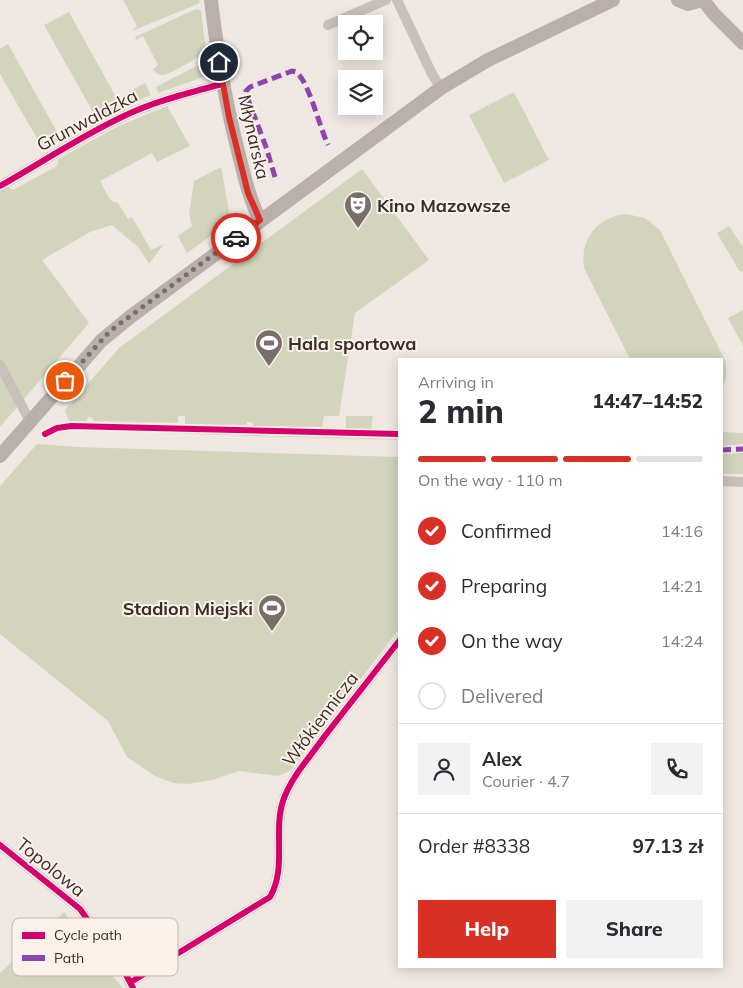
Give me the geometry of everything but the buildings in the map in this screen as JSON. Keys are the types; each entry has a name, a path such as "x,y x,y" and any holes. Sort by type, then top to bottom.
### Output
{"main road":[{"name":"Młynarska","path":"210,0 222,84 248,193 260,220"},
{"path":"0,456 110,331 441,88 488,60 613,0"},
{"path":"678,0 688,4 703,0 743,43"}],"street":[{"path":"328,25 386,0"},
{"path":"397,0 432,74 441,88"},
{"name":"Grunwaldzka","path":"0,186 125,115 160,101 222,84"},
{"path":"0,365 30,421"},
{"path":"723,481 743,482"},
{"name":"Włókiennicza","path":"178,954 270,897 275,889 278,875 282,803 287,790 304,764 398,642"},
{"name":"Topolowa","path":"0,845 80,909 86,918"},
{"name":"Włókiennicza","path":"132,985 145,976"}],"green space":[{"path":"123,0 199,0 200,3 132,31 137,26"},
{"path":"196,9 201,10 206,52 167,74 156,73 153,70 158,65 143,36 136,40 135,37"},
{"path":"69,12 117,99 145,83 151,95 97,119 44,25"},
{"path":"8,44 61,139 43,149 0,74 0,49"},
{"path":"208,60 209,75 158,93 156,87"},
{"path":"514,92 549,160 504,183 469,115"},
{"path":"167,106 190,146 157,162 152,153 100,181 110,200 118,203 128,219 132,217 151,250 164,244 149,264 138,247 112,225 90,232 42,260 89,323 0,427 0,191 8,187 13,190 57,166 58,159 119,126"},
{"path":"221,167 230,217 215,233 187,253 178,236 192,226 189,214 194,181"},
{"path":"362,169 429,260 355,313 339,416 324,416 322,427 253,426 252,422 247,422 247,425 185,424 185,416 178,416 178,423 93,421 93,418 88,417 87,421 68,420 65,410 119,348"},
{"path":"626,214 645,218 660,230 726,362 726,379 723,386 723,358 629,358 584,268 583,257 588,239 599,225 616,216"},
{"path":"729,226 743,247 743,271 740,272 717,233"},
{"path":"743,310 743,346 728,318"},
{"path":"346,416 373,416 371,429 346,429"},
{"path":"723,432 743,433 743,444 723,446"},
{"path":"186,433 398,440 186,434"},
{"path":"37,444 78,447 398,457 398,630 290,771 278,776 239,771 212,780 188,784 173,783 155,776 127,757 108,721 0,634 0,486"},
{"path":"743,453 743,474 723,474 723,454"},
{"path":"64,912 69,918 58,918"},
{"path":"12,962 12,976 113,976 122,988 0,988 0,973"}],"marked path":[{"path":"275,177 246,94 250,87 292,71 297,72 307,89 328,145"},
{"path":"723,450 743,449"}],"cycle path":[{"path":"0,186 124,116 160,102 222,84"},
{"path":"45,434 57,428 71,426 398,434"},
{"path":"178,953 270,897 278,874 280,813 286,792 324,737 398,642"},
{"path":"0,845 80,909 86,918"},
{"path":"127,976 133,988"},
{"path":"131,982 141,976"}],"way so far":[{"path":"65,381 110,331 236,238"}],"place":[{"name":"Kino Mazowsze","path":"358,229"},
{"name":"Hala sportowa","path":"269,367"},
{"name":"Stadion Miejski","path":"272,632"}],"route":[{"path":"219,62 229,117 248,193 260,220 236,238"}]}
